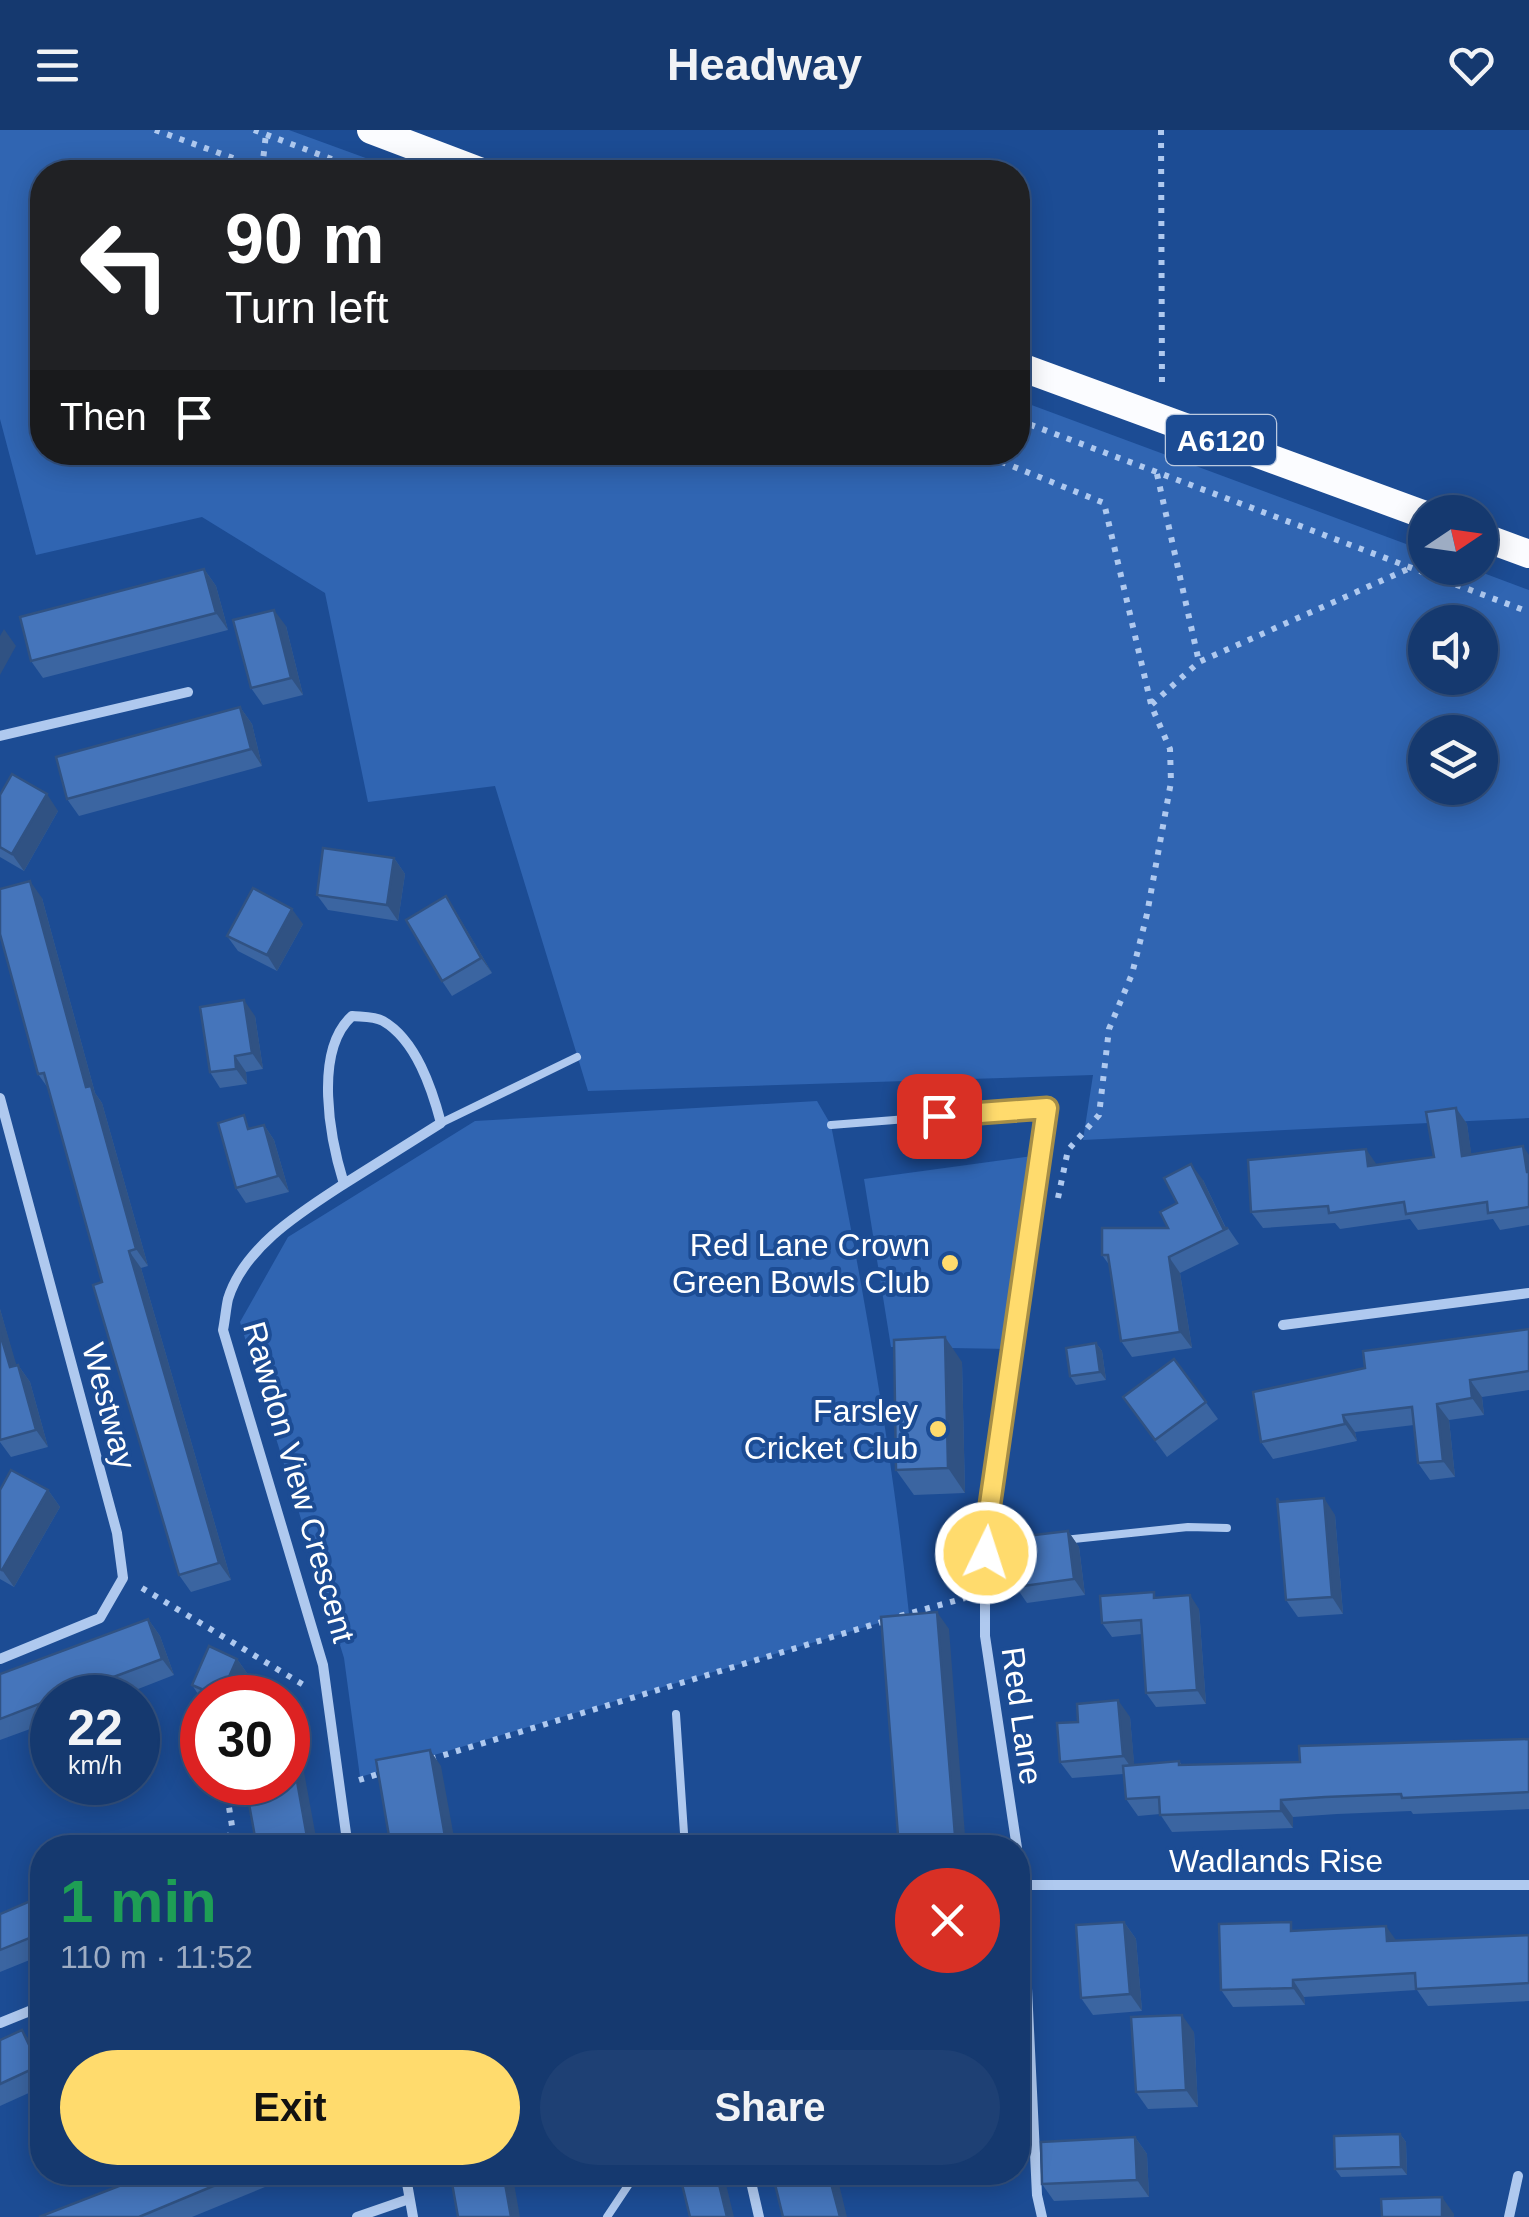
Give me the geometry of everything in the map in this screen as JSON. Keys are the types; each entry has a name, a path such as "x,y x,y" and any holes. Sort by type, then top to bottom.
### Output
{"highway":[{"path":"371,130 450,160"},
{"name":"A6120","path":"1030,370 1408,510"},
{"path":"1498,543 1529,554"}],"street":[{"path":"0,736 188,692"},
{"path":"344,1184 330,1116 328,1080 332,1044 340,1026 352,1016 382,1020 412,1052 442,1123"},
{"name":"Westway","path":"0,1098 117,1533 123,1578"},
{"name":"Rawdon View Crescent","path":"346,1835 323,1665 224,1330 229,1296 250,1261 291,1218 442,1123"},
{"path":"1283,1324 1529,1294"},
{"name":"Red Lane","path":"986,1532 985,1636 1015,1835"},
{"path":"0,1660 100,1618 123,1578"},
{"name":"Wadlands Rise","path":"1030,1885 1529,1885"},
{"path":"0,2022 30,2011"},
{"name":"Red Lane","path":"1030,2050 1042,2217"},
{"path":"1036,2151 1053,2150"},
{"path":"1509,2217 1518,2176"},
{"path":"407,2185 413,2217"},
{"path":"752,2185 759,2217"},
{"path":"357,2217 409,2198"}],"lane":[{"path":"442,1123 577,1058"},
{"path":"831,1125 1047,1108 986,1532"},
{"path":"1050,1542 1188,1527 1227,1528"},
{"path":"986,1553 1031,1544"},
{"path":"676,1714 685,1835"},
{"path":"606,2217 629,2185"}],"path":[{"path":"154,130 237,160"},
{"path":"254,130 334,160"},
{"path":"1162,130 1162,390"},
{"path":"263,160 266,134"},
{"path":"1030,425 1408,569"},
{"path":"1009,465 1104,503 1152,705 1170,749 1171,782 1147,914 1132,974 1109,1028 1099,1115 1068,1150 1056,1206"},
{"path":"1157,474 1199,662"},
{"path":"1152,705 1199,662 1408,569"},
{"path":"1453,585 1529,612"},
{"path":"123,1578 328,1700"},
{"path":"414,1764 985,1592"},
{"path":"338,1787 396,1770"},
{"path":"229,1805 230,1835"}],"shaded area":[{"path":"0,130 289,130 371,160 30,160 30,465 1030,465 1030,404 1408,545 1408,585 1498,585 1498,578 1529,590 1529,1118 1083,1140 1093,1075 588,1091 495,786 368,802 325,593 202,517 36,555 0,419"},
{"path":"817,1101 831,1125 865,1308 909,1614 360,1777 344,1658 240,1322 288,1237 475,1121"},
{"name":"Red Lane Crown Green Bowls Club","path":"1040,1155 1010,1349 891,1347 864,1179"}],"building":[{"path":"204,569 216,613 31,661 20,617"},
{"path":"274,610 291,678 251,688 233,620"},
{"path":"240,707 251,749 67,799 56,757"},
{"path":"12,774 47,794 12,854 0,847 0,795"},
{"path":"323,848 394,858 387,905 317,895"},
{"path":"30,881 86,1087 91,1086 136,1249 129,1251 219,1563 179,1575 93,1285 102,1282 44,1073 38,1074 0,934 0,889"},
{"path":"253,888 292,909 267,955 227,936"},
{"path":"446,896 481,958 442,981 406,920"},
{"path":"244,1000 252,1053 235,1056 236,1069 210,1072 200,1007"},
{"path":"1456,1108 1462,1156 1523,1146 1529,1172 1529,1207 1488,1213 1487,1202 1406,1214 1404,1202 1329,1213 1328,1206 1251,1212 1248,1160 1366,1149 1368,1166 1434,1157 1426,1112"},
{"path":"244,1115 248,1129 264,1125 278,1176 236,1188 218,1123"},
{"path":"1191,1164 1223,1228 1228,1228 1169,1257 1180,1332 1121,1341 1108,1255 1102,1255 1102,1228 1168,1228 1160,1212 1177,1203 1164,1178"},
{"path":"1529,1329 1529,1371 1470,1380 1472,1398 1437,1404 1443,1461 1418,1463 1412,1407 1343,1415 1345,1424 1261,1442 1253,1392 1365,1368 1363,1351"},
{"path":"0,1333 10,1367 18,1365 36,1430 0,1440"},
{"path":"945,1337 948,1468 896,1470 894,1340"},
{"path":"1096,1343 1100,1372 1070,1376 1066,1348"},
{"path":"1174,1359 1206,1402 1155,1440 1123,1397"},
{"path":"11,1470 48,1490 2,1570 0,1490"},
{"path":"1277,1498 1279,1502 1324,1498 1332,1597 1286,1600"},
{"path":"1068,1531 1074,1579 1016,1587 1009,1538"},
{"path":"1154,1592 1154,1598 1190,1595 1197,1690 1146,1693 1141,1620 1102,1623 1100,1596"},
{"path":"937,1612 955,1835 898,1835 881,1617"},
{"path":"148,1619 162,1659 119,1675 30,1675 30,1707 0,1719 0,1674"},
{"path":"209,1646 237,1659 230,1675 196,1675"},
{"path":"1118,1700 1123,1756 1060,1762 1057,1723 1078,1722 1077,1704"},
{"path":"1529,1739 1529,1792 1325,1797 1281,1800 1281,1811 1160,1815 1159,1797 1126,1799 1123,1766 1179,1761 1179,1765 1300,1762 1299,1746"},
{"path":"430,1750 445,1835 389,1835 376,1760"},
{"path":"249,1805 301,1805 307,1835 255,1835"},
{"path":"30,1901 30,1938 0,1950 0,1914"},
{"path":"1124,1922 1130,1994 1081,1998 1076,1925"},
{"path":"1291,1922 1291,1931 1386,1926 1387,1941 1529,1935 1529,1983 1416,1989 1415,1973 1293,1980 1293,1988 1221,1990 1219,1924"},
{"path":"1182,2015 1186,2090 1136,2092 1131,2017"},
{"path":"22,2030 30,2047 30,2070 0,2084 0,2040"},
{"path":"1400,2134 1401,2167 1335,2169 1334,2136"},
{"path":"1135,2137 1137,2180 1042,2184 1041,2142"},
{"path":"122,2185 216,2185 139,2217 39,2217"},
{"path":"452,2185 505,2185 511,2217 458,2217"},
{"path":"682,2185 719,2185 727,2217 690,2217"},
{"path":"775,2185 831,2185 840,2217 783,2217"},
{"path":"1442,2197 1442,2217 1382,2217 1381,2199"}],"place":[{"name":"Red Lane Crown Green Bowls Club","path":"950,1263"},
{"name":"Farsley Cricket Club","path":"938,1429"}],"route":[{"path":"939,1116 1047,1108 986,1553"}]}
